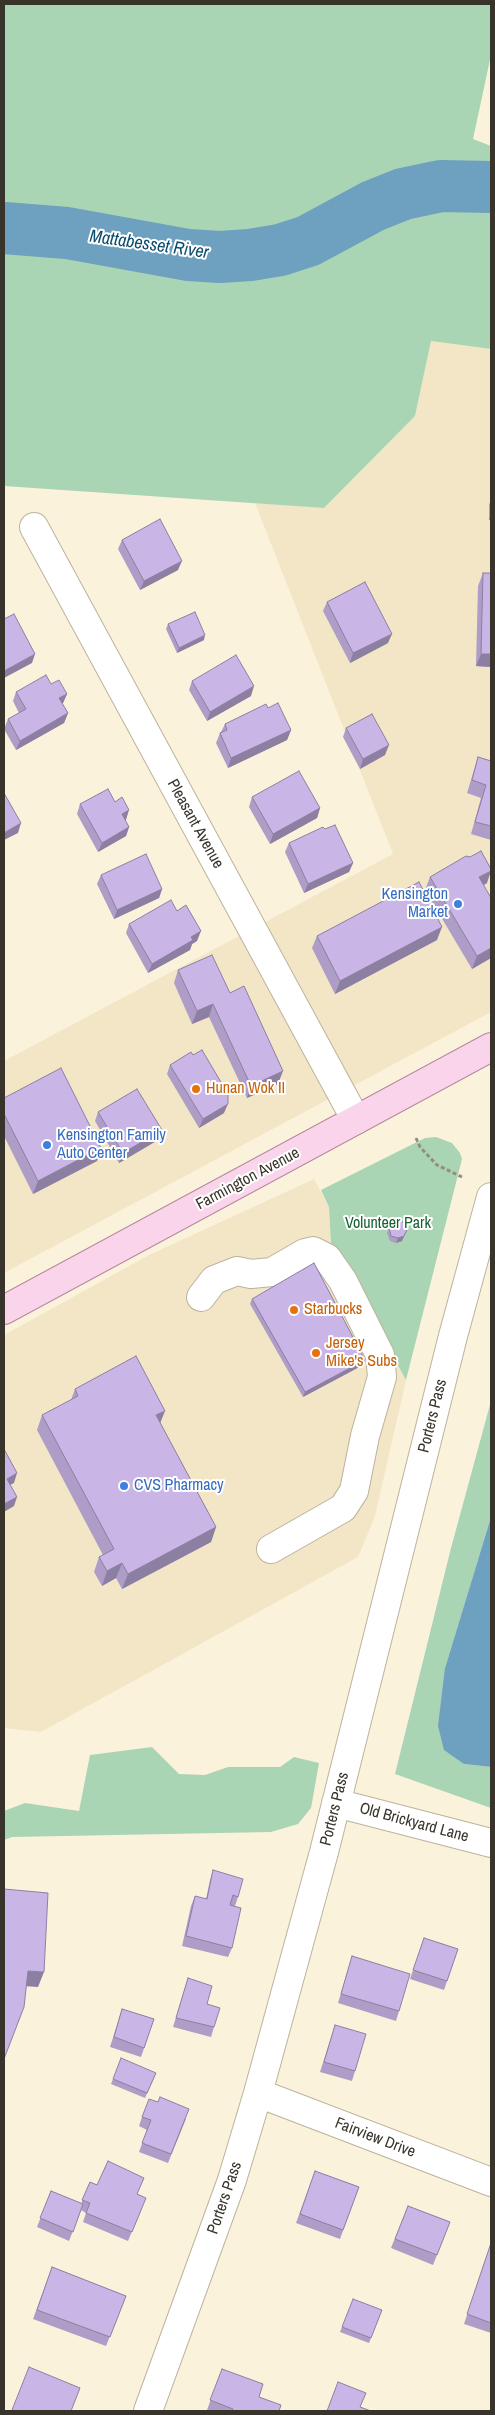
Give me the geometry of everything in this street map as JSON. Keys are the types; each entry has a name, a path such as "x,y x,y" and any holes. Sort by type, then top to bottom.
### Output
{"main road":[{"name":"Farmington Avenue","path":"4,1310 491,1047"}],"street":[{"name":"Pleasant Avenue","path":"34,527 356,1120"},
{"name":"Porters Pass","path":"148,2411 232,2180 258,2093 336,1802 453,1336 491,1197"},
{"path":"201,1297 214,1280 237,1271 251,1274 272,1272 305,1253 313,1252 327,1258 343,1281 380,1355 382,1377 365,1436 354,1492 343,1508 271,1549"},
{"name":"Old Brickyard Lane","path":"336,1802 491,1843"},
{"name":"Fairview Drive","path":"258,2093 491,2182"}],"path":[{"path":"416,1138 420,1147 437,1165 462,1177"}],"shaded area":[{"path":"431,341 491,349 491,1012 4,1273 4,1061 393,854 255,503 324,508 415,416"},
{"path":"314,1179 329,1207 331,1244 406,1380 375,1516 358,1557 41,1732 4,1728 4,1335 149,1255"}],"green space":[{"path":"4,4 491,4 491,55 473,139 491,146 491,349 431,341 415,416 324,508 4,486"},
{"name":"Volunteer Park","path":"436,1137 452,1143 462,1159 406,1380 331,1244 329,1207 321,1190 425,1138"},
{"path":"491,1401 491,1517 445,1668 464,1764 491,1767 491,1808 395,1774 451,1548"},
{"path":"152,1747 179,1774 205,1775 228,1767 280,1767 294,1757 319,1763 311,1808 298,1824 271,1832 12,1837 4,1840 4,1811 25,1803 79,1811 90,1755"}],"water":[{"path":"491,1517 491,1767 464,1764 444,1750 438,1726 445,1668"}],"building":[{"path":"160,519 182,561 144,581 122,540"},
{"path":"483,573 491,573 491,654 481,654"},
{"path":"365,582 392,634 353,653 327,602"},
{"path":"195,612 205,635 179,648 168,624"},
{"path":"14,614 35,654 4,671 4,619"},
{"path":"236,655 254,686 210,712 192,681"},
{"path":"46,675 51,684 59,680 67,694 59,698 68,713 20,741 8,719 26,709 16,692"},
{"path":"278,703 291,730 231,758 220,733 227,730 225,724 266,704 268,708"},
{"path":"372,714 389,745 363,759 346,728"},
{"path":"478,757 491,761 491,826 475,822 486,785 472,780"},
{"path":"299,771 320,808 273,834 252,797"},
{"path":"108,789 115,802 122,797 129,810 122,814 129,827 102,843 80,804"},
{"path":"4,793 21,823 4,833"},
{"path":"335,825 353,863 308,884 289,843 323,827 325,829"},
{"name":"Kensington Market","path":"481,851 491,869 491,871 479,877 491,898 491,948 477,956 430,877 466,856 470,857"},
{"path":"146,854 162,889 117,910 101,875"},
{"path":"419,882 442,927 340,981 317,936"},
{"path":"171,900 177,911 186,905 201,931 191,937 193,940 152,964 129,924"},
{"path":"212,955 230,993 244,986 283,1071 251,1086 213,1004 197,1011 178,970"},
{"name":"Hunan Wok II","path":"202,1050 228,1094 228,1104 203,1119 170,1065 191,1052 193,1055"},
{"path":"61,1068 101,1148 38,1181 4,1114 4,1098"},
{"path":"137,1089 162,1130 123,1153 98,1112"},
{"path":"398,1220 405,1223 407,1230 404,1236 398,1238 391,1236 389,1228 392,1222"},
{"path":"314,1263 365,1360 305,1392 252,1299"},
{"name":"CVS Pharmacy","path":"136,1356 165,1411 156,1415 216,1527 128,1574 122,1563 107,1571 99,1557 114,1549 42,1415 78,1396 75,1389"},
{"path":"4,1449 17,1473 7,1479 17,1497 4,1504"},
{"path":"213,1870 243,1879 238,1897 233,1895 230,1905 241,1908 232,1948 186,1936 195,1896 207,1899"},
{"path":"4,1889 48,1893 44,1972 28,1971 24,2007 4,2059"},
{"path":"424,1938 458,1949 447,1981 413,1970"},
{"path":"352,1956 410,1974 399,2011 341,1994"},
{"path":"188,1978 212,1986 207,2004 220,2008 214,2027 176,2018"},
{"path":"122,2009 154,2019 144,2048 114,2037"},
{"path":"335,2025 366,2034 355,2071 324,2062"},
{"path":"121,2058 156,2073 147,2093 113,2079"},
{"path":"160,2097 189,2109 171,2154 142,2143 151,2120 142,2117 149,2099 158,2102"},
{"path":"108,2161 144,2178 137,2194 146,2198 132,2232 86,2213 90,2203 82,2200 90,2182 97,2185"},
{"path":"315,2171 359,2187 343,2230 300,2214"},
{"path":"51,2191 83,2204 73,2232 40,2218"},
{"path":"408,2206 450,2222 437,2255 395,2239"},
{"path":"491,2243 491,2323 467,2314"},
{"path":"52,2267 126,2296 110,2337 37,2310"},
{"path":"353,2299 382,2310 371,2338 342,2327"},
{"path":"29,2367 80,2388 71,2411 12,2410"},
{"path":"222,2369 263,2384 259,2397 281,2405 279,2411 232,2411 233,2409 210,2400"},
{"path":"338,2382 366,2393 360,2407 371,2411 327,2411"}],"waterway":[{"name":"Mattabesset River","path":"4,228 67,233 188,255 220,257 250,255 280,250 308,241 373,206 403,194 441,186 491,187"}],"place":[{"name":"Kensington Market","path":"458,904"},
{"name":"Hunan Wok II","path":"196,1089"},
{"name":"Kensington Family Auto Center","path":"47,1145"},
{"name":"Starbucks","path":"294,1310"},
{"name":"Jersey Mike's Subs","path":"316,1353"},
{"name":"CVS Pharmacy","path":"124,1486"}]}
